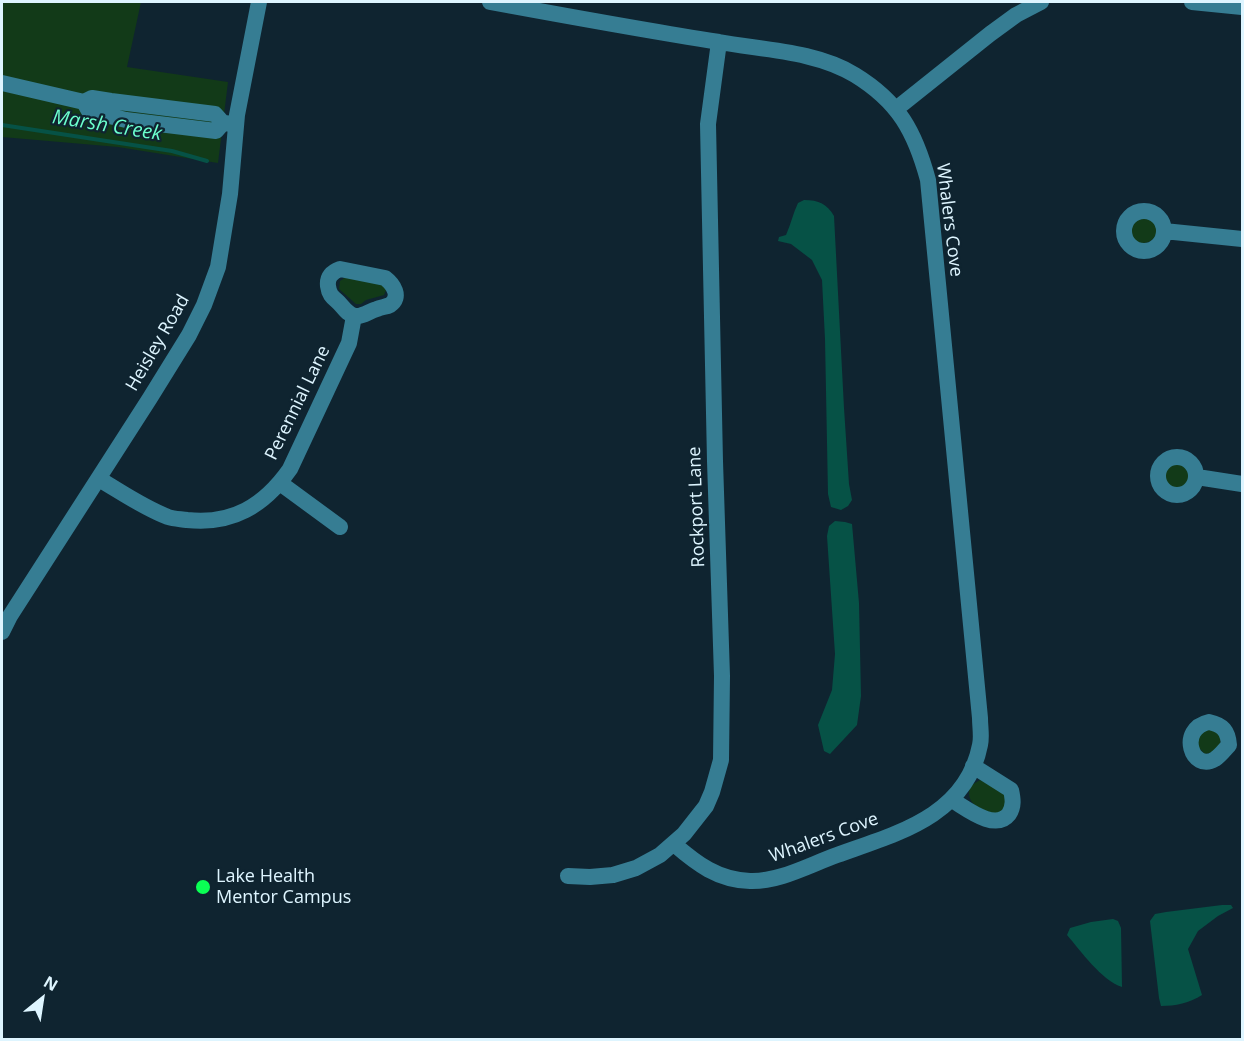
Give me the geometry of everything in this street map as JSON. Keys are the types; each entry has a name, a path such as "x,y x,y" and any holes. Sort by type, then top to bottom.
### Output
{"street":[{"name":"Heisley Road","path":"2,632 189,335 204,305 220,256 230,194 230,124 259,2"},
{"name":"Whalers Cove","path":"490,2 550,7 719,42 800,55 837,66 865,82 896,109 916,143 928,180 980,718 981,744 973,766 952,800 941,810 911,828 770,879 748,881 713,872 693,861 674,844"},
{"path":"896,109 990,34 1016,15 1041,2"},
{"path":"1192,2 1242,7"},
{"name":"Rockport Lane","path":"568,876 599,876 626,871 660,855 674,844 706,806 720,766 722,676 708,123 719,42"},
{"path":"2,82 84,102 92,98 215,114 230,124"},
{"path":"1164,231 1242,238"},
{"name":"Perennial Lane","path":"99,479 148,508 171,518 198,521 224,519 243,512 268,495 290,469 348,343 354,316"},
{"path":"1197,477 1242,483"},
{"path":"280,483 340,527"},
{"path":"952,800 987,820 996,821 1005,818 1010,812 1013,801 1011,790 973,766"}],"shaded area":[{"path":"2,2 141,2 127,67 228,82 218,163 118,147 2,137"},
{"path":"804,200 822,204 834,216 844,408 852,500 841,510 831,507 828,494 822,280 812,260 791,244 778,241 779,237 786,235 798,203"},
{"path":"1143,215 1153,219 1157,229 1153,239 1143,243 1133,239 1129,229 1133,219"},
{"path":"346,277 383,284 386,290 384,295 356,304 339,289 340,281"},
{"path":"1178,460 1188,464 1192,474 1188,484 1178,488 1168,484 1164,474 1168,464"},
{"path":"835,521 852,524 859,603 861,696 857,725 830,754 824,751 818,725 832,690 835,654 827,536 829,526"},
{"path":"1206,728 1221,734 1220,750 1205,754 1199,748 1197,737"},
{"path":"980,780 1003,791 1009,805 996,815 980,808 970,798 970,786"},
{"path":"1231,905 1233,908 1198,931 1188,949 1202,995 1182,1004 1161,1006 1150,921 1155,914"},
{"path":"1113,919 1118,921 1121,928 1122,987 1099,972 1067,935 1070,928"}],"waterway":[{"name":"Marsh Creek","path":"2,125 172,151 207,161"}],"place":[{"name":"Lake Health Mentor Campus","path":"203,887"}]}
